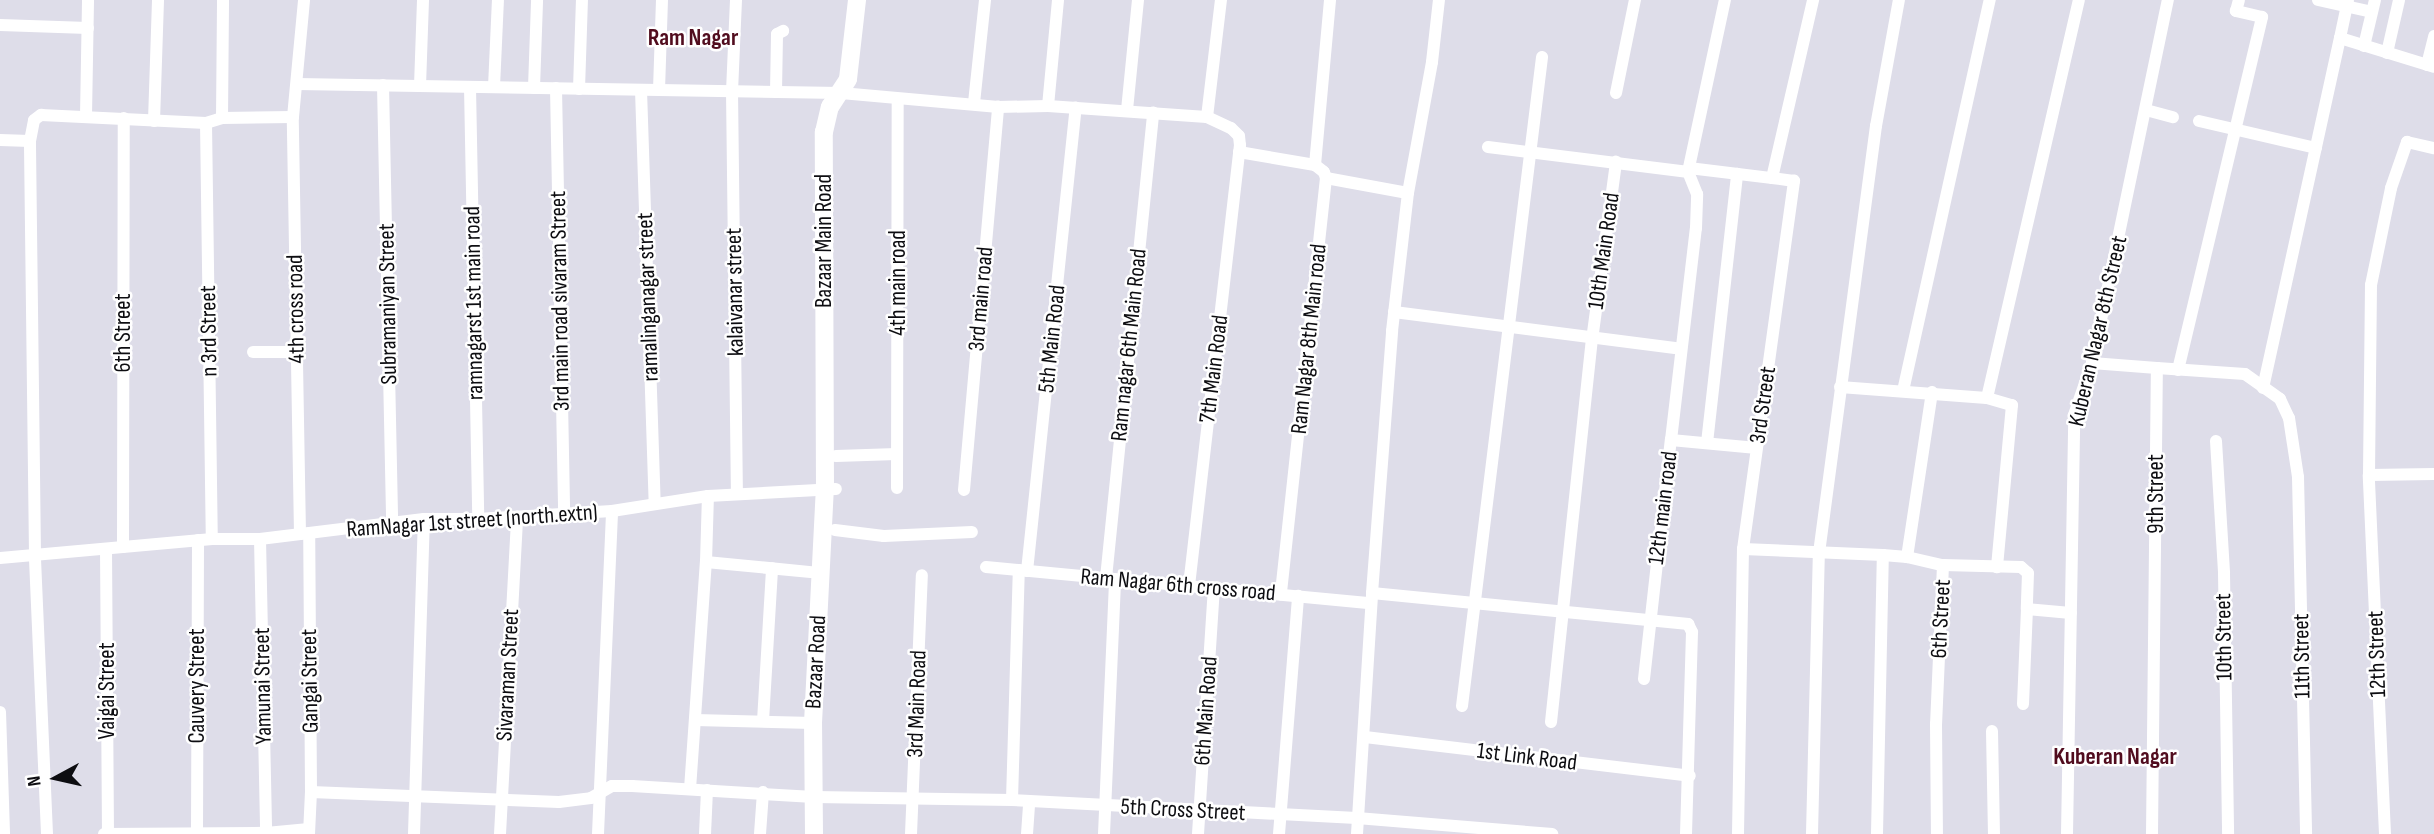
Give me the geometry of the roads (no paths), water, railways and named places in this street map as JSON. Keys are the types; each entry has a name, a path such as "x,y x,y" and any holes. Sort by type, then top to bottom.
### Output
{"main road":[{"name":"Bazaar Main Road","path":"830,489 824,150 828,115 838,97 852,58 857,0"},
{"path":"813,792 822,769 828,605 835,530 830,489 836,456 832,148 838,97"},
{"name":"Bazaar Road","path":"814,834 813,723 821,573 830,489"}],"street":[{"path":"86,116 89,0"},
{"path":"153,121 158,0"},
{"path":"222,118 223,0"},
{"name":"4th cross road","path":"304,0 293,117 297,352 304,533"},
{"path":"420,86 423,0"},
{"path":"494,87 498,0"},
{"path":"534,88 537,0"},
{"path":"579,89 582,0"},
{"path":"659,90 662,0"},
{"name":"kalaivanar street","path":"736,0 732,91 737,493"},
{"path":"975,103 985,0"},
{"path":"1048,106 1058,0"},
{"path":"1127,110 1138,0"},
{"path":"1207,117 1221,0"},
{"path":"1315,165 1330,0"},
{"path":"1357,834 1365,737 1371,598 1394,312 1408,193 1432,62 1439,0"},
{"path":"1616,93 1635,0"},
{"path":"1671,440 1696,228 1697,194 1689,170 1725,0"},
{"path":"1488,147 1772,178 1813,0"},
{"path":"1812,834 1819,553 1876,126 1899,0"},
{"path":"1903,391 1990,0"},
{"path":"1987,398 2079,0"},
{"name":"Kuberan Nagar 8th Street","path":"2067,834 2074,415 2092,363 2168,0"},
{"path":"2178,370 2233,129 2262,17 2236,11 2239,0"},
{"path":"2318,0 2373,6 2364,46"},
{"path":"2387,53 2399,0"},
{"path":"2263,388 2348,3"},
{"path":"0,25 88,28"},
{"path":"776,92 777,34 783,31"},
{"path":"2340,38 2430,66 2434,36"},
{"path":"2336,58 2364,46"},
{"path":"1462,706 1542,57"},
{"path":"297,84 776,92 975,103 998,107 1048,106 1127,110 1207,117 1237,132 1239,152 1315,165 1323,170 1326,178 1408,193"},
{"name":"Subramaniyan Street","path":"383,85 392,522"},
{"name":"ramnagarst 1st main road","path":"470,87 478,519"},
{"name":"3rd main road sivaram Street","path":"556,88 564,514"},
{"name":"ramalinganagar street","path":"641,90 655,504"},
{"name":"4th main road","path":"897,488 898,99"},
{"name":"3rd main road","path":"964,490 998,107"},
{"name":"5th Main Road","path":"1012,800 1023,570 1076,108"},
{"path":"2146,110 2173,117"},
{"name":"Ram nagar 6th Main Road","path":"1110,578 1153,112"},
{"path":"47,834 35,555 30,141 34,120 41,115 206,123 222,118 293,117"},
{"name":"6th Street","path":"123,547 124,118"},
{"path":"2199,121 2316,148"},
{"name":"n 3rd Street","path":"206,123 212,539"},
{"path":"0,140 30,141"},
{"name":"12th Street","path":"2385,834 2370,475 2371,285 2391,188 2407,142 2434,148"},
{"name":"7th Main Road","path":"1189,586 1239,152"},
{"name":"10th Main Road","path":"1551,722 1592,340 1616,162"},
{"path":"1707,443 1737,173"},
{"name":"Ram Nagar 8th Main road","path":"1282,594 1326,178"},
{"name":"3rd Street","path":"1738,834 1743,550 1794,181 1772,178"},
{"path":"1394,312 1509,326 1592,340 1681,349"},
{"path":"253,352 297,352"},
{"path":"2092,363 2245,374 2255,379 2263,388"},
{"name":"9th Street","path":"2152,834 2157,368"},
{"path":"1840,387 1932,393 2007,402 2013,409 1997,567"},
{"name":"11th Street","path":"2263,388 2280,399 2289,418 2298,477 2306,834"},
{"name":"6th Street","path":"1932,393 1907,557 1943,565 1936,724 1937,834"},
{"name":"12th main road","path":"1644,679 1671,440 1757,448"},
{"name":"10th Street","path":"2216,441 2224,573 2228,834"},
{"path":"836,456 897,460"},
{"path":"2370,475 2434,474"},
{"name":"RamNagar 1st street (north.extn)","path":"0,558 198,540 260,539 424,519 478,519 612,511 737,493 830,489"},
{"path":"690,789 708,496"},
{"path":"598,834 612,511"},
{"name":"Sivaraman Street","path":"500,834 517,516"},
{"path":"414,834 424,519"},
{"path":"835,530 884,536 972,532"},
{"name":"Gangai Street","path":"304,533 311,792 309,832"},
{"name":"Yamunai Street","path":"260,539 267,833"},
{"name":"Cauvery Street","path":"197,832 198,540"},
{"name":"Vaigai Street","path":"106,549 106,834"},
{"path":"1743,550 1907,557"},
{"path":"1877,834 1883,555"},
{"path":"706,562 821,573"},
{"path":"1943,565 2025,569 2028,573 2023,704"},
{"name":"Ram Nagar 6th cross road","path":"986,567 1298,596 1473,603 1688,624 1692,632 1689,776"},
{"path":"763,721 772,568"},
{"name":"3rd Main Road","path":"911,834 922,575"},
{"path":"1104,834 1110,578"},
{"name":"6th Main Road","path":"1198,834 1214,588"},
{"path":"1279,834 1298,596"},
{"path":"2026,608 2071,613"},
{"path":"0,712 4,834"},
{"path":"695,720 813,723"},
{"path":"1992,731 1994,834"},
{"name":"1st Link Road","path":"1365,737 1689,776"},
{"path":"1686,834 1689,776"},
{"name":"5th Cross Street","path":"311,792 582,800 612,786 813,792 913,799 1012,800 1200,812 1357,818 1552,834"},
{"path":"705,834 707,790"},
{"path":"760,834 762,792"},
{"path":"1027,834 1029,802"},
{"path":"106,834 309,832"}],"district":[{"name":"Ram Nagar","path":"693,38"},
{"name":"Kuberan Nagar","path":"2115,757"}]}
